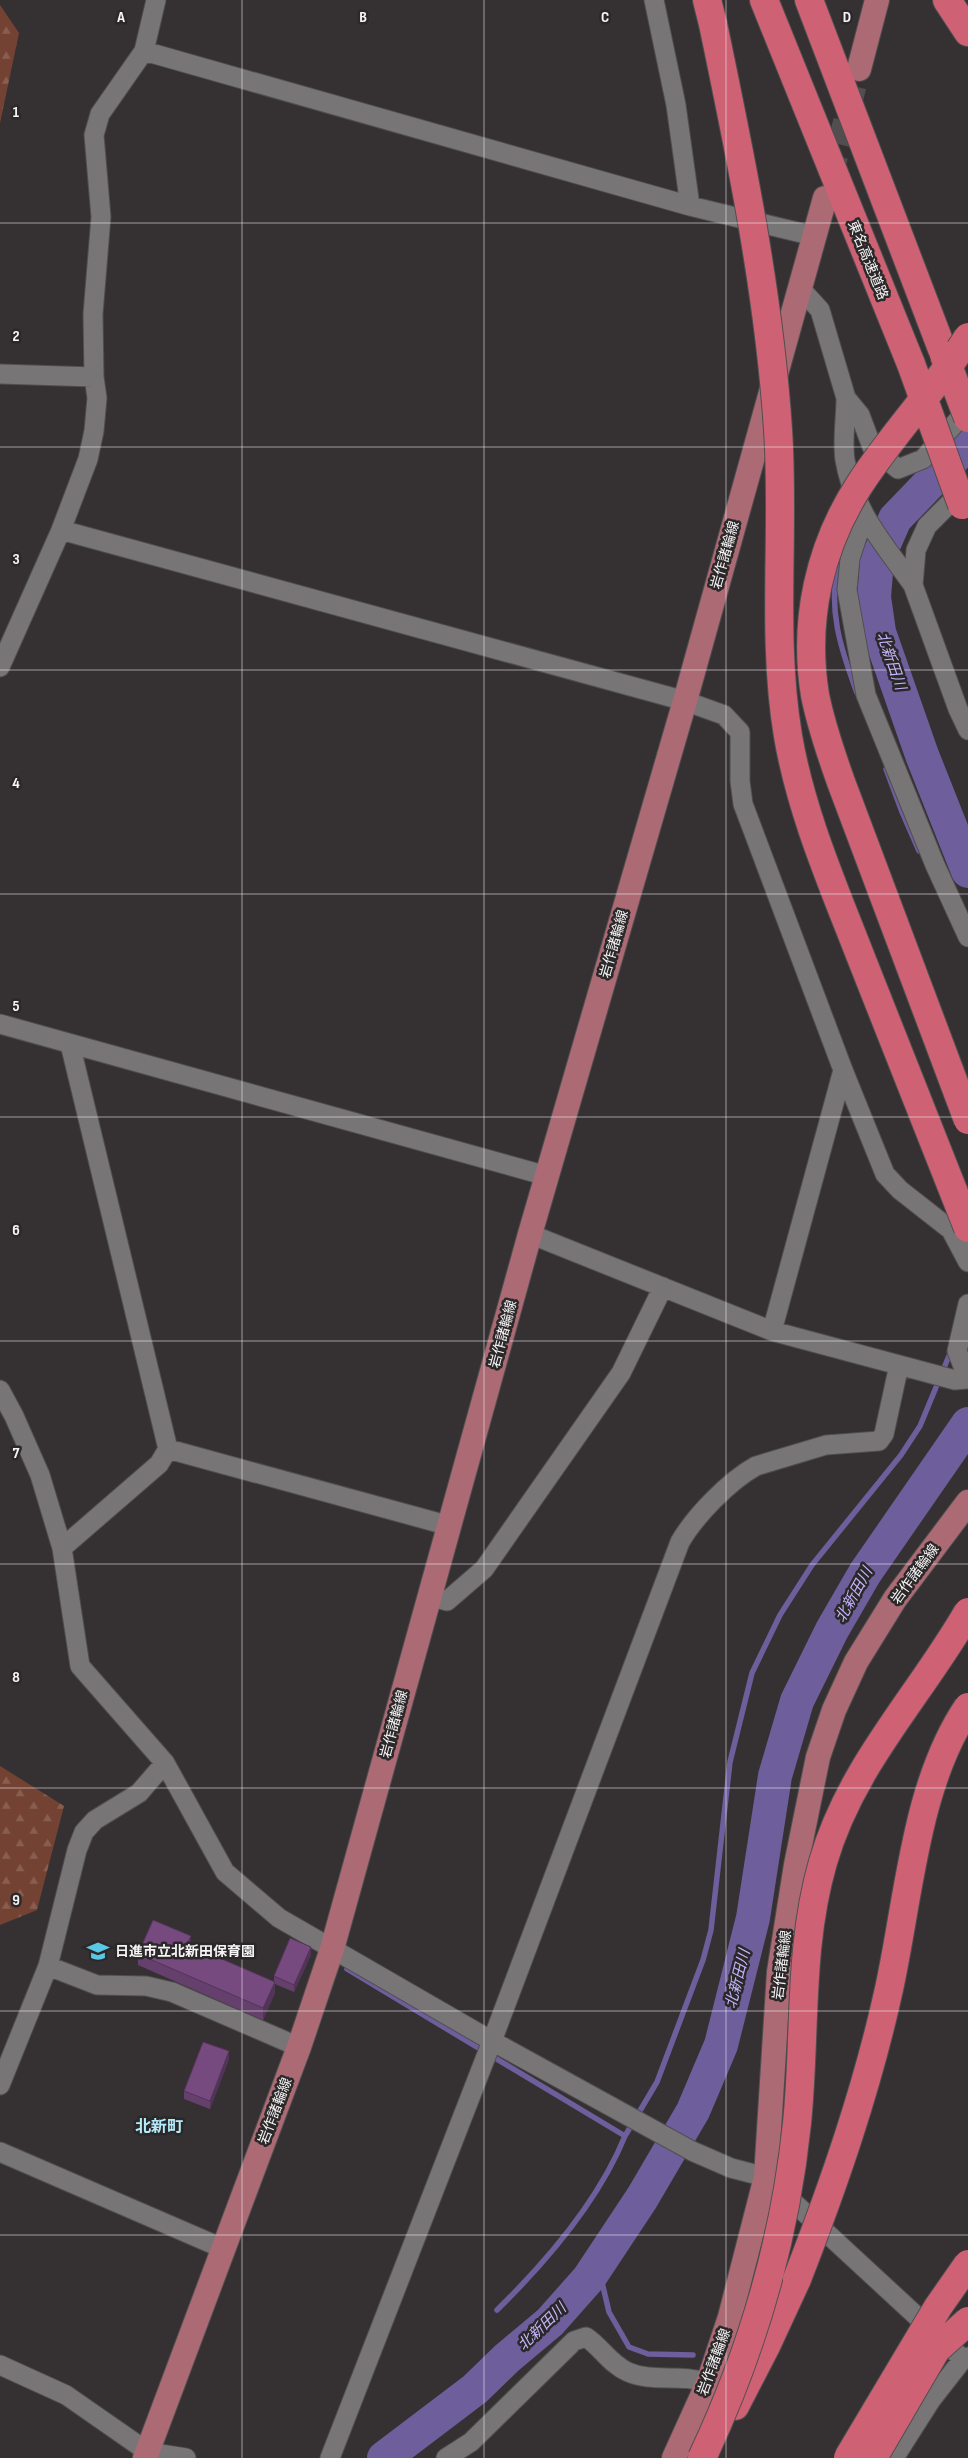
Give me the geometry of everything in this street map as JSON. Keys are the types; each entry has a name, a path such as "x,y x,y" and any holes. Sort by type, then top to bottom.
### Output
{"highway":[{"name":"東名高速道路","path":"764,0 966,504"},
{"path":"809,0 968,418"},
{"path":"947,0 968,32"},
{"path":"710,12 745,175 772,359 781,488 780,649 788,735 796,775 822,858 968,1228"},
{"path":"968,337 935,386 860,484 841,518 826,552 816,585 812,620 812,658 815,695 835,764 968,1120"},
{"path":"702,2458 752,2337 769,2278 782,2216 797,2122 806,1944 812,1901 824,1859 838,1817 860,1774 879,1742 937,1661 968,1612"},
{"path":"708,2458 767,2344 789,2296 846,2148 871,2066 890,1987 930,1790 945,1748 968,1707"},
{"path":"848,2458 938,2307 968,2264"},
{"path":"873,2458 936,2350 968,2321"}],"main road":[{"path":"859,69 877,0"},
{"name":"岩作諸輪線","path":"146,2455 222,2248 299,2047 332,1949 530,1234 685,701 825,198"},
{"name":"岩作諸輪線","path":"674,2458 708,2383 730,2317 766,2177 779,1972 796,1865 818,1757 834,1710 856,1662 895,1599 968,1502"}],"street":[{"path":"0,667 61,530 88,459 98,398 94,377 93,314 101,217 94,135 100,114 144,51 156,0"},
{"path":"654,0 676,105 690,206"},
{"path":"144,51 690,206 814,236"},
{"path":"799,287 820,310 846,398 845,459 856,502 913,585 958,709 968,730"},
{"path":"0,374 94,377"},
{"path":"846,398 860,415 872,447 898,469 923,459 968,409"},
{"path":"913,585 916,550 928,526 966,504"},
{"path":"864,516 850,558 847,590 866,695 935,865 968,937"},
{"path":"61,530 685,701 724,715 740,732 740,782 743,804 843,1070 885,1174 900,1190 951,1230 968,1262"},
{"path":"0,1024 547,1176"},
{"path":"62,1548 159,1464 168,1449 70,1044"},
{"path":"772,1331 843,1070"},
{"path":"530,1234 772,1331 955,1380 968,1379 957,1351 968,1304"},
{"path":"429,1596 447,1601 484,1569 621,1374 663,1287"},
{"path":"330,2458 492,2041 680,1542 688,1528 745,1472 756,1466 826,1445 879,1441 884,1434 899,1365"},
{"path":"0,1390 14,1416 40,1475 62,1548 80,1666 164,1763 225,1872 279,1918 492,2041 692,2151 731,2168 766,2177 965,2358 931,2400 894,2458"},
{"path":"168,1449 450,1526"},
{"path":"0,2085 48,1966 77,1850 84,1832 95,1820 139,1793 164,1763"},
{"path":"48,1966 97,1985 146,1986 172,1992 299,2047"},
{"path":"0,2152 222,2248"},
{"path":"446,2458 471,2442 574,2341 586,2337 625,2372 641,2378 693,2377 708,2383"},
{"path":"0,2366 66,2395 146,2455 186,2458"}],"green space":[{"path":"0,5 19,33 0,123"},
{"path":"0,1766 64,1806 37,1910 0,1925"}],"building":[{"path":"153,1920 191,1936 187,1944 275,1982 263,2008 138,1954"},
{"path":"290,1938 311,1947 294,1985 274,1976"},
{"path":"203,2042 229,2051 210,2101 184,2091"}],"waterway":[{"name":"北新田川","path":"968,443 895,519 877,560 874,597 879,632 922,755 968,871"},
{"path":"838,561 834,596 837,628 845,660 857,693"},
{"path":"886,769 919,851"},
{"path":"347,1969 625,2136 657,2082 703,1960 711,1930 730,1762 752,1673 780,1615 812,1565 901,1455 920,1426 951,1351"},
{"name":"北新田川","path":"384,2458 475,2389 507,2358 550,2322 589,2278 642,2198 693,2111 721,2045 753,1918 775,1776 797,1701 832,1630 865,1573 968,1424"},
{"path":"497,2310 534,2272 570,2229 601,2183 625,2136"},
{"path":"598,2265 609,2312 629,2347 648,2354 693,2355"}],"tunnel":[{"path":"830,179 859,69"}],"place":[{"name":"日進市立北新田保育園","path":"98,1951"}],"district":[{"name":"北新町","path":"159,2127"}]}
